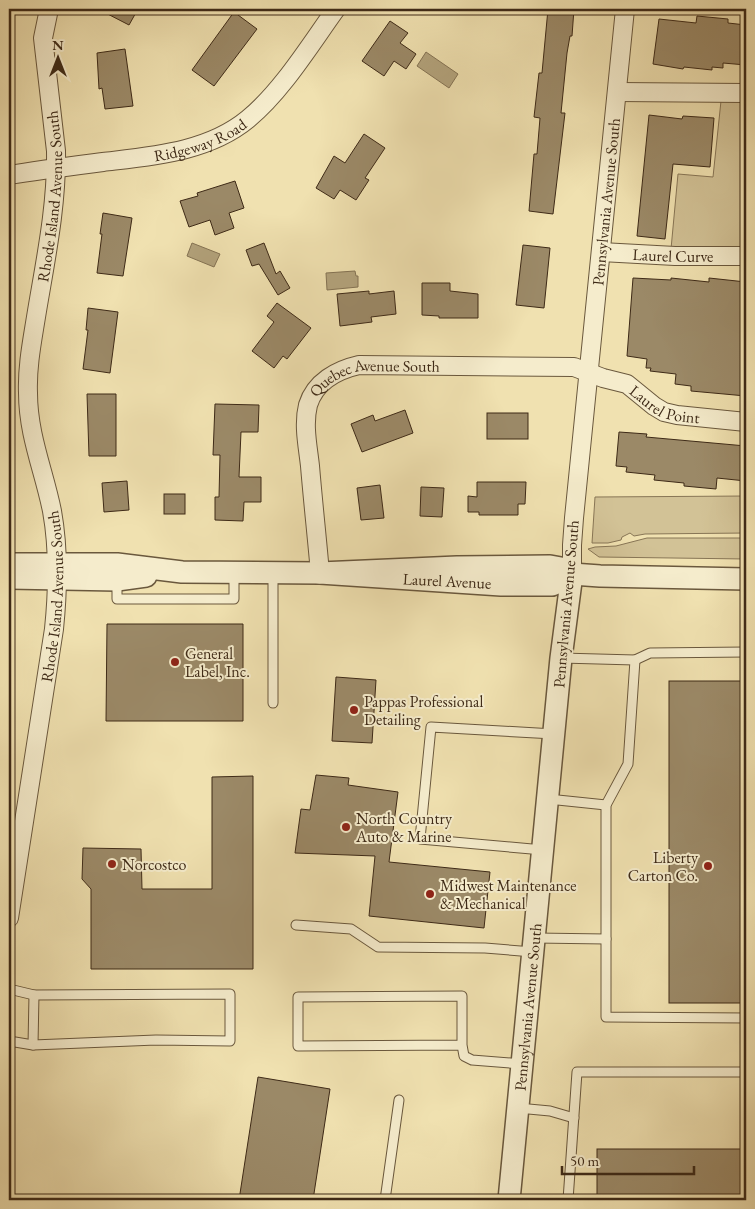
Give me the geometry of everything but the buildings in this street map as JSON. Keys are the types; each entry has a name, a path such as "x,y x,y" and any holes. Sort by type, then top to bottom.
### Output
{"street":[{"name":"Rhode Island Avenue South","path":"9,918 54,629 57,571 52,512 32,438 28,392 30,356 53,210 57,168 43,38 48,9"},
{"name":"Ridgeway Road","path":"9,175 159,155 198,145 232,130 248,119 276,91 336,9"},
{"name":"Pennsylvania Avenue South","path":"509,1200 561,658 572,574 572,545 588,373 625,9"},
{"path":"617,92 746,93"},
{"name":"Laurel Curve","path":"601,252 675,256 746,256"},
{"name":"Quebec Avenue South","path":"320,573 306,414 316,389 329,377 344,368 359,365 565,366 574,367 588,373"},
{"name":"Laurel Point","path":"588,373 627,384 664,412 746,422"},
{"name":"Laurel Avenue","path":"9,564 117,580 182,572"},
{"name":"Laurel Avenue","path":"9,578 117,564 182,572 273,573 550,566 562,568 572,574 600,576 746,579"}],"lane":[{"path":"117,580 117,599 234,599 234,572"},
{"path":"273,573 273,703"},
{"path":"561,658 635,660 650,653 746,652"},
{"path":"635,660 628,764 606,805 606,1017 746,1018"},
{"path":"543,850 420,839 431,727 554,734"},
{"path":"548,799 606,805"},
{"path":"296,925 352,929 378,947 485,948 606,939"},
{"path":"9,989 34,995 230,994 230,1041 156,1040 33,1044 9,1041"},
{"path":"33,1044 34,995"},
{"path":"462,1045 298,1046 298,997 462,996 462,1045 464,1056 472,1060 522,1064"},
{"path":"568,1200 577,1072 746,1072"},
{"path":"385,1200 399,1100"},
{"path":"518,1108 550,1111 574,1118"}],"shaded area":[{"path":"426,52 458,74 449,88 417,66"},
{"path":"721,101 746,101 746,248 671,249 678,174 713,177"},
{"path":"192,243 220,254 214,267 187,256"},
{"path":"355,271 356,276 358,276 358,287 327,290 326,273"},
{"path":"746,496 746,533 645,534 634,536 630,533 622,537 621,540 608,543 592,543 595,497"},
{"path":"647,538 746,538 746,559 599,557 588,549 616,546"}],"place":[{"name":"General Label, Inc.","path":"175,662"},
{"name":"Pappas Professional Detailing","path":"354,710"},
{"name":"North Country Auto & Marine","path":"346,827"},
{"name":"Norcostco","path":"112,864"},
{"name":"Liberty Carton Co.","path":"708,866"},
{"name":"Midwest Maintenance & Mechanical","path":"430,894"}]}
